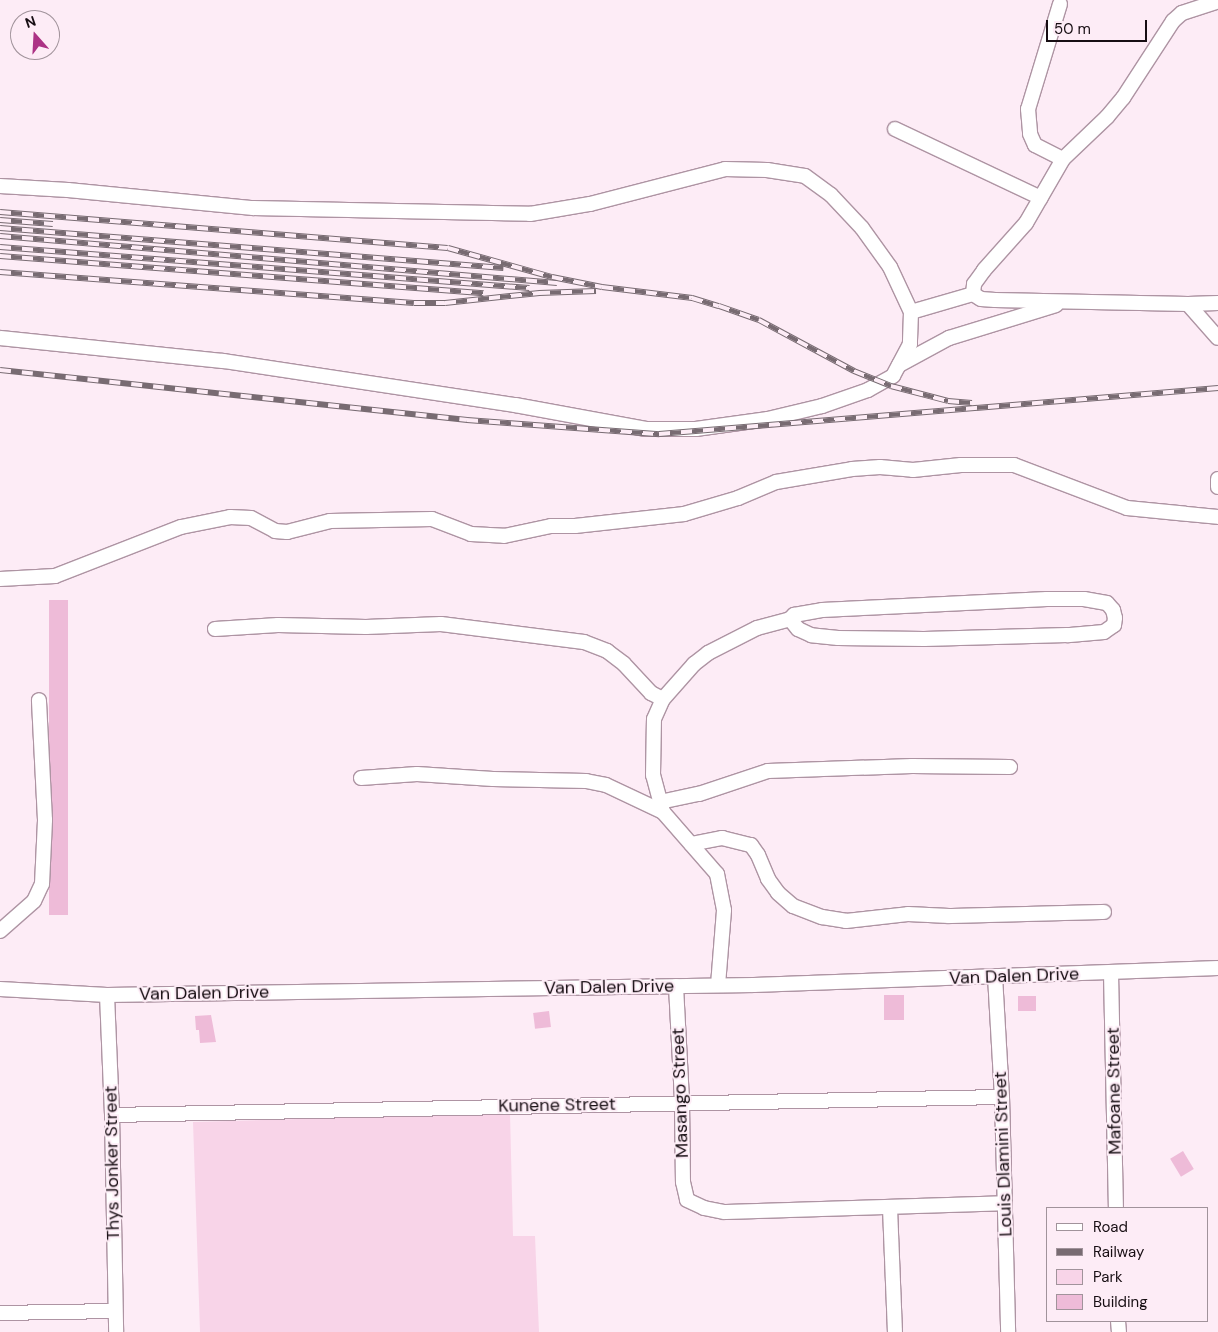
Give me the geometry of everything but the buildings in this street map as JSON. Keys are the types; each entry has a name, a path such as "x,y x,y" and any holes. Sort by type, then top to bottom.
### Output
{"street":[{"path":"973,294 974,284 1017,237 1063,160 1107,117 1123,98 1173,21 1182,13 1218,1"},
{"path":"1060,4 1028,110 1030,134 1035,145 1063,160"},
{"path":"895,128 1041,198"},
{"path":"0,186 68,190 253,208 530,214 590,204 725,169 767,170 805,176 831,196 862,228 890,267 911,312 910,344 893,376 868,390 822,406 768,419 696,429 646,429 515,405 223,361 0,338"},
{"path":"911,312 973,294 981,299 995,300 1218,303"},
{"path":"899,365 949,338 1064,302"},
{"path":"1188,304 1218,338"},
{"path":"0,579 45,578 79,569 127,547 182,527 230,517 251,518 275,531 287,532 330,521 432,519 471,534 504,536 551,526 575,526 684,514 738,498 776,482 852,469 880,467 913,470 968,464 1014,465 1127,508 1218,517"},
{"path":"1218,479 1218,487"},
{"path":"718,985 724,910 717,874 661,807 653,775 654,719 663,700 694,664 708,653 757,628 790,619 794,615 822,610 1047,599 1084,599 1107,603 1113,610 1115,618 1114,625 1104,632 1067,635 924,639 838,638 811,634 798,629 790,619"},
{"path":"215,628 278,625 366,627 441,624 584,642 607,651 624,664 651,693 663,700"},
{"path":"0,931 34,901 42,884 45,820 39,700"},
{"path":"361,778 417,774 493,780 586,781 606,785 661,807 768,771 912,766 1010,767"},
{"path":"691,844 722,838 751,845 758,855 768,879 778,894 793,906 822,917 846,922 908,914 949,916 1104,912"},
{"name":"Van Dalen Drive","path":"0,988 107,995 676,986 1218,968"},
{"name":"Mafoane Street","path":"1111,973 1116,1207"},
{"name":"Louis Dlamini Street","path":"995,976 1002,1097 1008,1332"},
{"name":"Masango Street","path":"676,986 682,1102 683,1182 687,1200 704,1208 725,1212 890,1208"},
{"name":"Thys Jonker Street","path":"107,995 112,1115 116,1332"},
{"name":"Kunene Street","path":"112,1115 1002,1097"},
{"path":"895,1332 890,1208 1005,1202"},
{"path":"0,1313 115,1311"}],"green space":[{"path":"510,1113 513,1236 535,1236 539,1332 200,1332 193,1122"}],"railway":[{"path":"0,212 448,248 552,277 602,287 692,298 759,320 854,371 891,386 948,401 972,403"},
{"path":"0,220 53,224"},
{"path":"0,228 503,268"},
{"path":"0,236 557,283"},
{"path":"0,247 529,288"},
{"path":"0,256 484,293"},
{"path":"0,272 414,303 445,303 539,293 596,291"},
{"path":"0,370 467,420 659,434 1218,388"}]}
